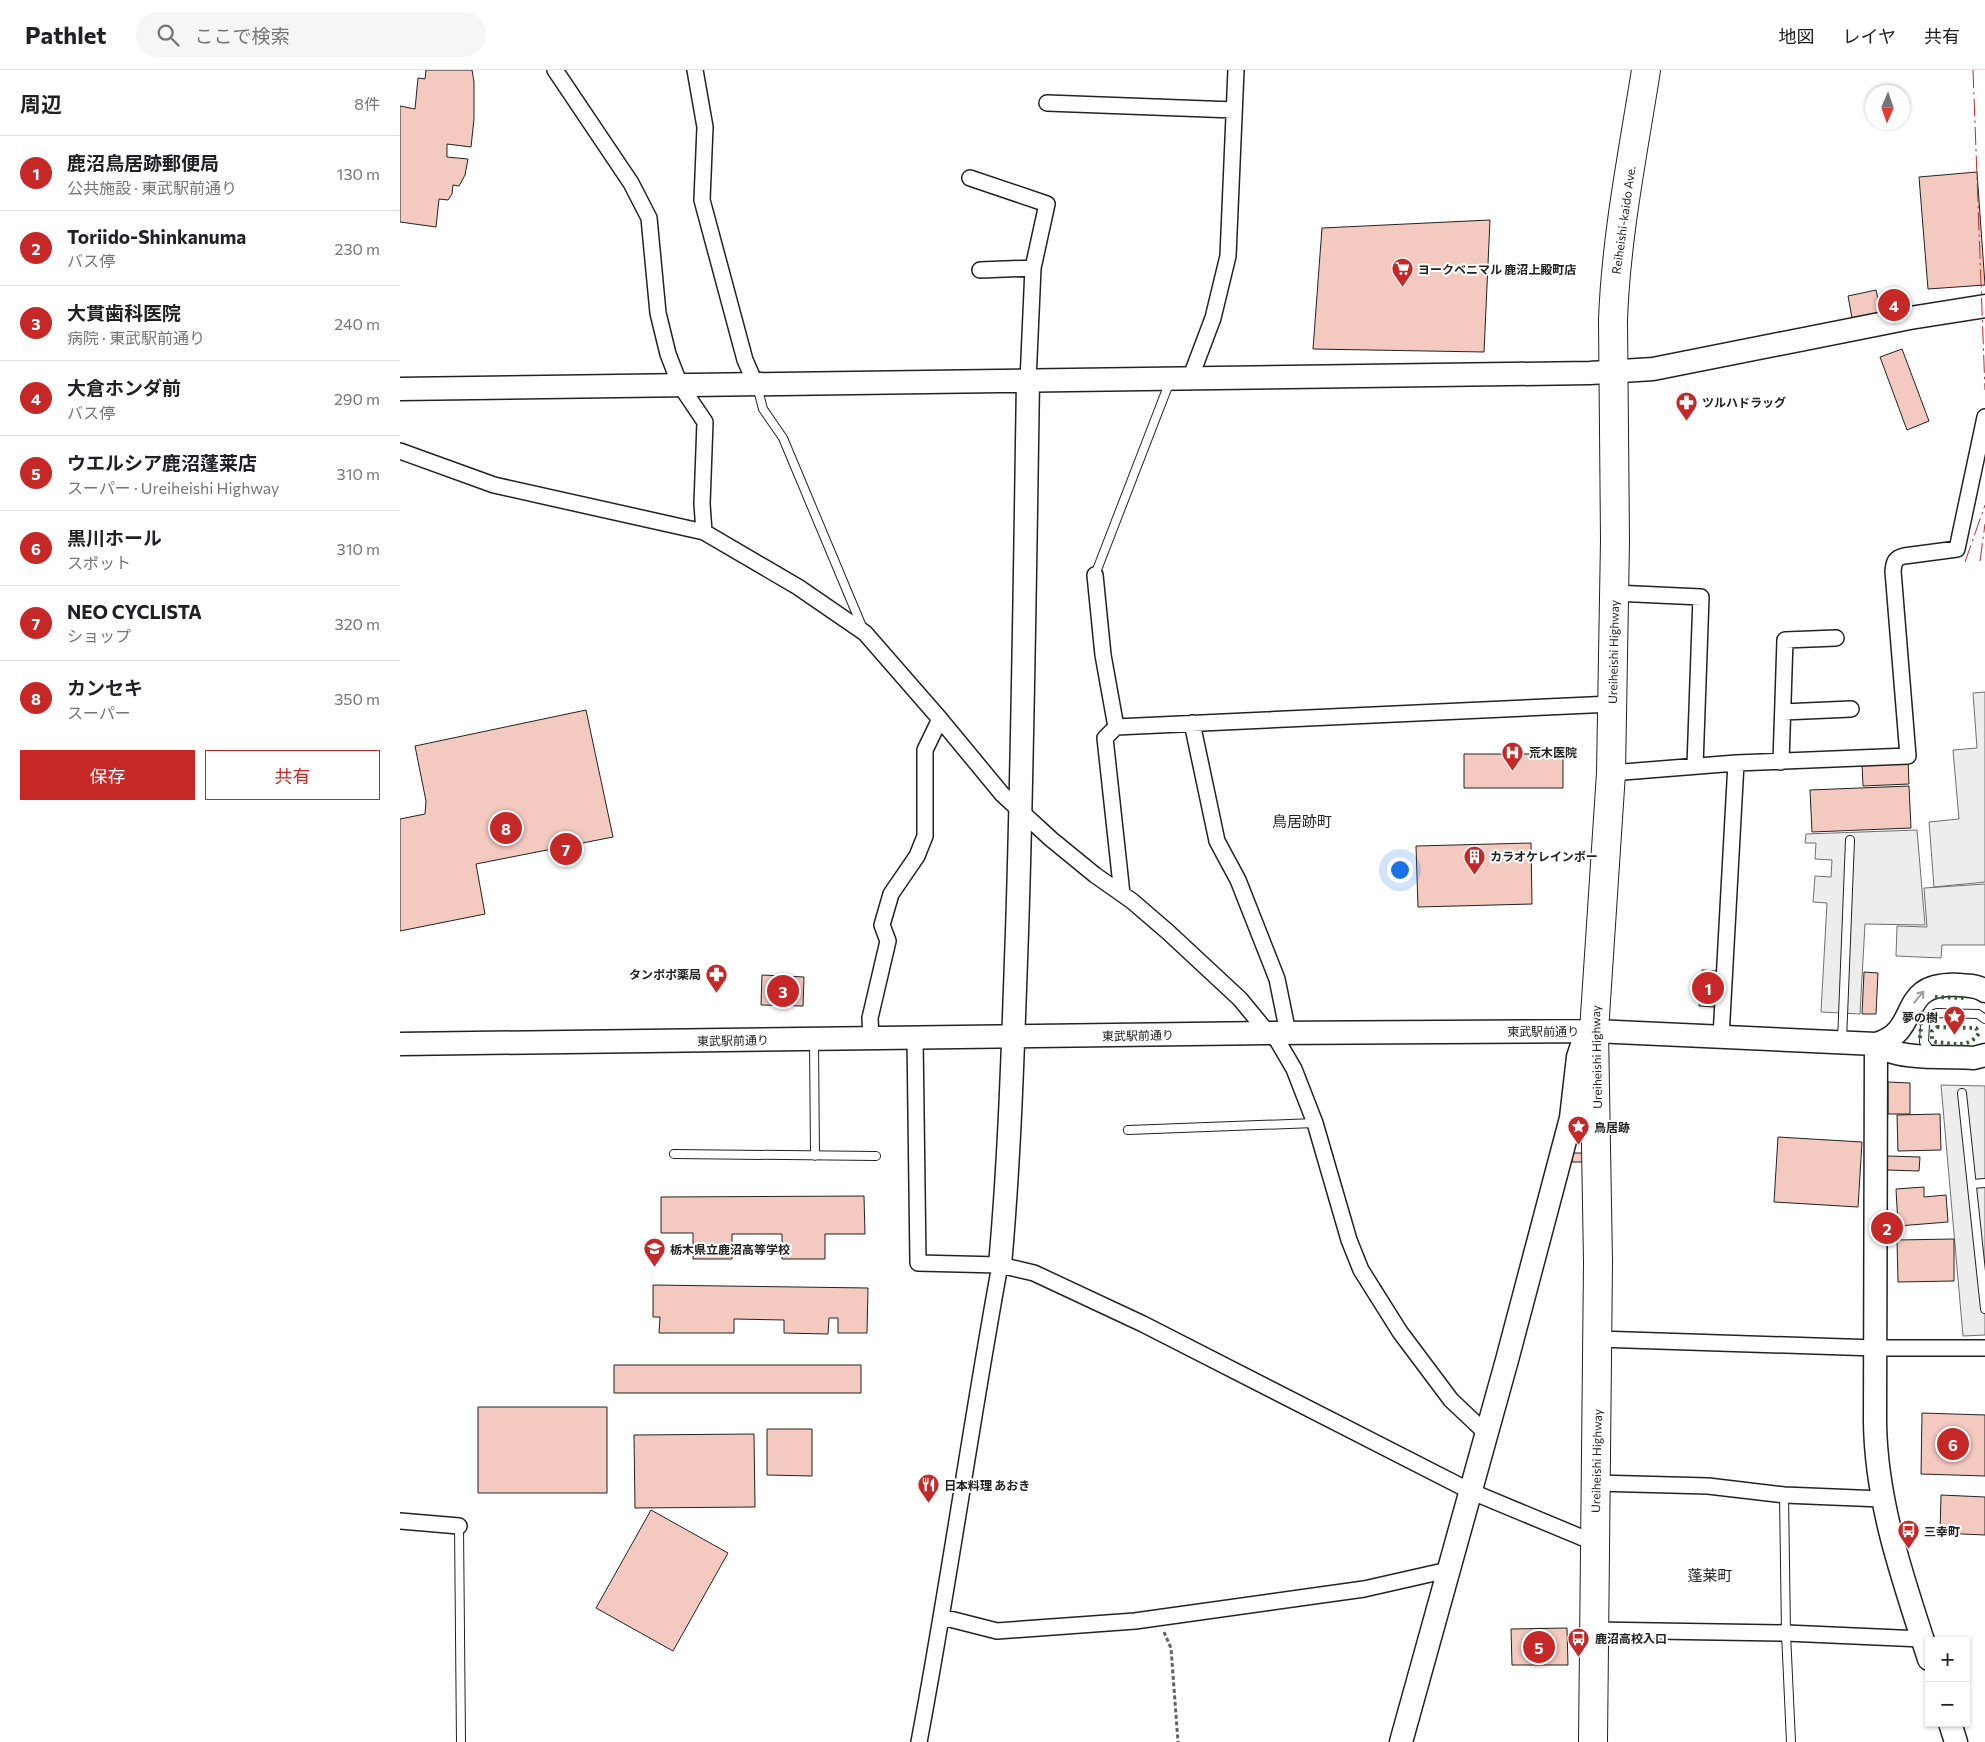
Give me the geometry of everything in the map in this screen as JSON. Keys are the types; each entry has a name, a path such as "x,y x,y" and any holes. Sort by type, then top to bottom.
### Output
{"highway":[{"name":"Reiheishi-kaido Ave.","path":"1613,372 1614,292 1646,70"},
{"name":"Ureiheishi Highway","path":"1593,1742 1598,1339 1597,1128 1594,1031 1611,773 1615,473 1613,372"}],"street":[{"path":"554,70 631,183 649,218 658,313 668,354 680,385 705,422 702,504 704,532"},
{"path":"695,70 705,127 702,200 746,360 756,384"},
{"path":"1180,379 1213,318 1228,256 1236,70"},
{"path":"1047,103 1234,110"},
{"path":"919,1742 942,1618 986,1340 1000,1265 1014,1036 1021,810 1028,381 1033,268 1048,204 970,178"},
{"path":"980,270 1033,268"},
{"path":"400,389 1613,372 1652,369 1900,320 1985,306"},
{"path":"1611,773 1736,763 1908,756 1893,571 1894,561 1898,557 1957,549 1985,417"},
{"path":"400,451 494,485 704,532 798,587 865,633 1002,794 1051,839 1168,932 1278,1033"},
{"path":"1095,575 1103,655 1116,727"},
{"path":"1614,593 1701,596 1695,766"},
{"path":"1781,762 1785,640 1836,638"},
{"path":"1122,894 1105,738 1116,727 1612,704"},
{"path":"1783,712 1851,709"},
{"path":"871,1038 870,1018 888,941 882,925 891,894 917,856 925,836 925,750 940,719"},
{"path":"1192,723 1217,841 1238,880 1278,980 1278,1033 1315,1123 1349,1240 1360,1270 1400,1332 1451,1400 1487,1434"},
{"path":"1721,1037 1736,763"},
{"path":"1925,1646 1882,1498 1875,1445 1876,1044 1886,1040 1903,1025 1914,1002 1922,992 1929,988 1946,984 1975,986 1985,991"},
{"path":"1903,1025 1909,1041 1928,1056"},
{"path":"1401,1742 1487,1434 1571,1118 1578,1057 1582,1045 1594,1031"},
{"name":"東武駅前通り","path":"400,1044 1594,1031 1876,1044 1883,1050 1928,1056 1974,1058 1985,1055"},
{"path":"915,1037 918,1263 1000,1265 1034,1273 1143,1324 1470,1490 1595,1543"},
{"path":"1598,1339 1875,1348 1985,1348"},
{"path":"1596,1483 1708,1486 1784,1495 1882,1498"},
{"path":"400,1521 459,1526"},
{"path":"942,1618 997,1631 1159,1618 1364,1589 1448,1570"},
{"path":"1594,1630 1786,1633 1925,1649"},
{"path":"1951,1727 1956,1742"}],"lane":[{"path":"1095,575 1180,379"},
{"path":"756,384 764,410 783,438 865,633"},
{"path":"1842,1043 1850,840"},
{"path":"1928,1056 1924,1042 1925,1024 1929,1016 1937,1012 1978,1014 1985,1019"},
{"path":"814,1039 815,1156"},
{"path":"1962,1093 1985,1309"},
{"path":"1128,1130 1315,1123"},
{"path":"674,1154 876,1156"},
{"path":"1972,1184 1985,1183"},
{"path":"1784,1495 1786,1633 1791,1742"},
{"path":"459,1526 461,1742"}],"path":[{"path":"1159,1618 1171,1648 1178,1742"}],"shaded area":[{"path":"1985,692 1985,882 1934,887 1929,822 1959,819 1953,750 1977,748 1973,693"},
{"path":"1917,830 1925,925 1865,924 1860,1014 1821,1012 1827,903 1813,902 1815,876 1831,877 1832,860 1815,859 1816,843 1805,843 1806,834"},
{"path":"1985,884 1985,945 1942,945 1941,958 1896,956 1897,926 1927,927 1924,888"},
{"path":"1941,1085 1985,1086 1985,1335 1963,1336"}],"building":[{"path":"426,70 472,70 474,82 474,119 471,147 447,144 447,157 468,159 465,175 459,186 453,185 452,194 448,200 439,199 436,227 400,222 400,106 415,109 418,78 425,79"},
{"path":"1977,172 1985,285 1928,289 1919,177"},
{"name":"ヨークベニマル 鹿沼上殿町店","path":"1490,220 1484,352 1313,349 1322,228"},
{"path":"1876,290 1881,313 1852,318 1848,296"},
{"path":"1902,349 1929,421 1907,430 1880,357"},
{"path":"586,710 613,837 476,864 485,914 400,931 400,819 425,814 426,801 415,746"},
{"name":"荒木医院","path":"1464,754 1563,754 1563,788 1464,788"},
{"path":"1908,761 1909,784 1863,786 1862,763"},
{"path":"1909,786 1911,828 1812,832 1810,790"},
{"name":"カラオケレインボー","path":"1531,843 1532,904 1418,907 1416,846"},
{"path":"1702,970 1717,971 1714,1007 1699,1006"},
{"path":"1864,972 1878,973 1876,1014 1862,1014"},
{"path":"762,975 804,977 803,1006 761,1005"},
{"path":"1888,1082 1910,1083 1910,1114 1888,1114"},
{"path":"1940,1114 1941,1150 1898,1151 1897,1115"},
{"path":"1778,1137 1862,1142 1858,1207 1774,1202"},
{"path":"1572,1153 1584,1153 1583,1162 1572,1162"},
{"path":"1887,1156 1920,1157 1919,1171 1887,1170"},
{"path":"1924,1187 1924,1197 1946,1195 1948,1222 1898,1226 1896,1189"},
{"path":"864,1196 865,1234 825,1234 825,1259 782,1259 782,1234 732,1234 732,1259 693,1259 693,1233 661,1233 661,1197"},
{"path":"1954,1239 1954,1281 1898,1282 1897,1240"},
{"path":"653,1285 868,1288 867,1333 838,1333 838,1318 829,1318 828,1334 784,1333 784,1320 734,1319 734,1333 659,1333 660,1317 653,1317"},
{"path":"614,1365 861,1365 861,1393 614,1393"},
{"path":"478,1407 607,1407 607,1493 478,1493"},
{"path":"1922,1413 1985,1415 1985,1476 1921,1474"},
{"path":"767,1429 812,1429 812,1476 767,1475"},
{"path":"754,1434 755,1507 635,1508 634,1435"},
{"path":"1941,1495 1985,1497 1985,1535 1940,1533"},
{"path":"651,1510 728,1553 673,1651 596,1608"},
{"path":"1567,1628 1568,1665 1512,1665 1511,1629"}],"hedge":[{"path":"1935,997 1966,998"},
{"path":"1920,1038 1922,1011"},
{"path":"1937,1027 1976,1028 1979,1033 1975,1038 1965,1043 1936,1042 1932,1040 1932,1031 1937,1027"}],"power":[{"path":"1973,70 1985,390"},
{"path":"1965,562 1985,505"},
{"path":"1980,561 1985,524"}],"place":[{"name":"ヨークベニマル 鹿沼上殿町店","path":"1402,288"},
{"name":"大倉ホンダ前","path":"1894,305"},
{"name":"ツルハドラッグ","path":"1686,421"},
{"name":"荒木医院","path":"1513,771"},
{"name":"カンセキ","path":"506,828"},
{"name":"NEO CYCLISTA","path":"566,849"},
{"name":"カラオケレインボー","path":"1474,875"},
{"name":"鹿沼鳥居跡郵便局","path":"1708,988"},
{"name":"大貫歯科医院","path":"783,991"},
{"name":"タンポポ薬局","path":"717,993"},
{"name":"夢の樹","path":"1954,1036"},
{"name":"鳥居跡","path":"1578,1146"},
{"name":"Toriido-Shinkanuma","path":"1887,1228"},
{"name":"栃木県立鹿沼高等学校","path":"654,1268"},
{"name":"黒川ホール","path":"1953,1444"},
{"name":"日本料理 あおき","path":"928,1504"},
{"name":"三幸町","path":"1908,1550"},
{"name":"ウエルシア鹿沼蓬莱店","path":"1539,1647"},
{"name":"鹿沼高校入口","path":"1579,1657"}],"district":[{"name":"鳥居跡町","path":"1302,821"},
{"name":"蓬莱町","path":"1710,1575"}]}
